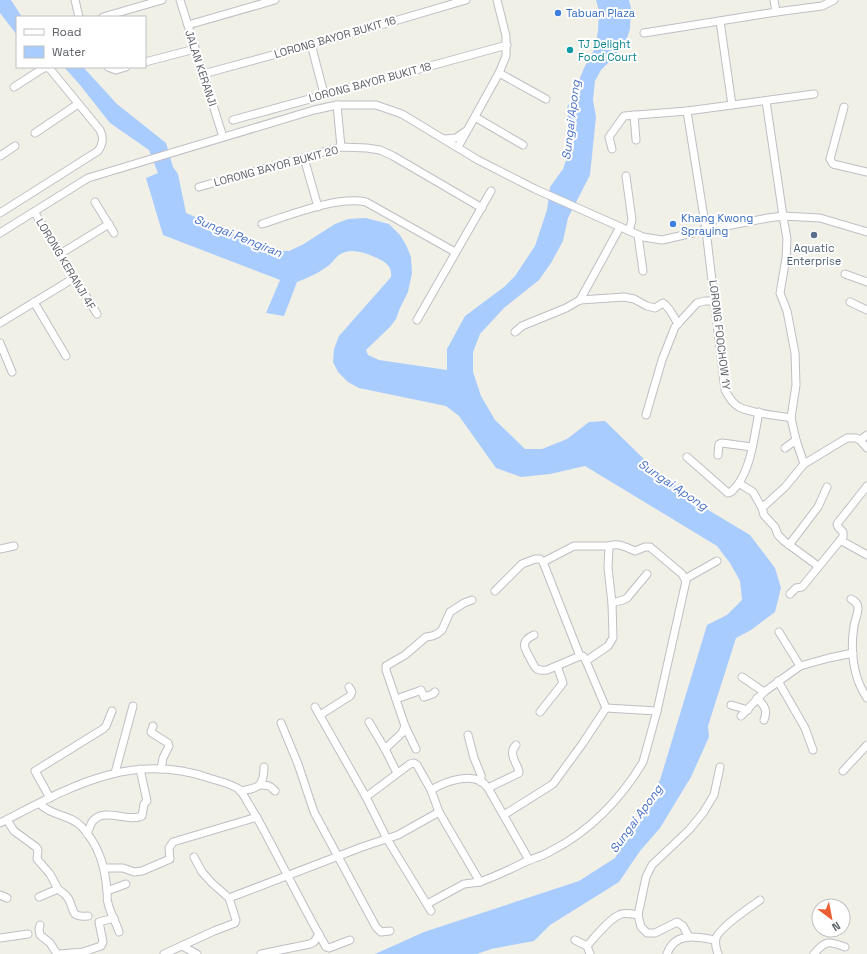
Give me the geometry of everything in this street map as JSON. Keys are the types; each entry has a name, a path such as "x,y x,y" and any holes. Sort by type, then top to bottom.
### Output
{"street":[{"path":"75,0 79,16"},
{"path":"106,16 162,0"},
{"name":"JALAN KERANJI","path":"180,0 223,137"},
{"path":"188,25 275,0"},
{"name":"LORONG BAYOR BUKIT 16","path":"203,74 466,0"},
{"path":"458,147 499,73 506,56 506,36 497,0"},
{"path":"774,0 776,12"},
{"path":"644,33 822,6 834,0"},
{"path":"720,21 732,105"},
{"path":"311,44 324,94"},
{"name":"LORONG BAYOR BUKIT 18","path":"233,120 507,45"},
{"path":"146,62 195,49"},
{"path":"0,213 98,151 101,146 103,136 100,130 50,69 42,68 14,87"},
{"path":"111,68 116,70 123,68"},
{"path":"499,73 546,99"},
{"path":"612,149 609,137 624,116 688,111 814,94"},
{"path":"766,101 787,239 786,258 780,292 787,311 793,340 796,376 791,418 804,464"},
{"path":"35,132 78,104"},
{"path":"0,233 35,213 88,178 314,110 337,106 376,105 402,114 476,158 535,189 638,235 653,239 662,240 706,230 783,216 820,218 867,232"},
{"path":"337,106 341,147"},
{"path":"844,107 830,159 833,164 867,172"},
{"name":"LORONG FOOCHOW 1Y","path":"688,111 706,230 725,390 728,396 738,406 759,412 791,418"},
{"path":"634,115 636,140"},
{"path":"475,117 523,145"},
{"path":"441,138 456,138 467,131"},
{"path":"467,131 464,140 466,147 476,158"},
{"path":"441,138 442,143 466,158 472,161 476,158"},
{"path":"0,156 15,146"},
{"name":"LORONG BAYOR BUKIT 20","path":"199,187 341,147 367,148 380,150 393,156 482,208"},
{"path":"304,158 318,207"},
{"path":"626,176 632,220 629,231"},
{"path":"417,320 492,191"},
{"path":"262,224 318,207 358,200 366,202 456,252"},
{"path":"95,202 114,233"},
{"name":"LORONG KERANJI 4F","path":"35,213 97,314"},
{"path":"60,254 109,224"},
{"path":"580,300 620,227"},
{"path":"638,235 643,271"},
{"path":"845,274 867,282"},
{"path":"0,323 74,278"},
{"path":"515,332 522,326 566,308 580,300 624,296 634,298 647,306 655,308 664,303 671,310 673,317 678,324"},
{"path":"646,415 667,343 675,327 698,303 715,301"},
{"path":"34,302 66,356"},
{"path":"850,302 867,310"},
{"path":"0,343 12,372"},
{"path":"687,457 728,493 731,492 740,484 748,462 759,412"},
{"path":"860,440 867,435"},
{"path":"762,508 785,487 804,464 847,438 856,438 860,440 867,448"},
{"path":"785,448 796,440"},
{"path":"718,455 719,444 722,443 752,447"},
{"path":"740,484 753,492 762,508 764,515 775,527 778,535 818,566"},
{"path":"790,594 796,588 802,587 840,540 843,533 837,524 867,486"},
{"path":"789,544 818,507 827,487"},
{"path":"840,540 867,555"},
{"path":"427,904 464,884 480,882 551,851 583,830 603,813 622,791 643,762 657,711 686,581 685,579 682,574 650,547 645,547 635,551 612,544 609,546 574,546 543,562"},
{"path":"0,549 14,546"},
{"path":"586,661 608,646 613,638 612,603 608,568 609,546"},
{"path":"495,591 522,564 535,559 540,559 543,562 580,656 583,656 586,661 606,708"},
{"path":"685,579 717,561"},
{"path":"612,603 627,598 647,574"},
{"path":"851,599 857,602 859,607 854,627 853,653 856,677 867,698"},
{"path":"416,749 405,726 386,670 386,666 413,649 426,637 437,634 442,630 450,612 472,600"},
{"path":"779,632 800,666"},
{"path":"534,636 528,638 524,642 524,647 536,668 547,670 580,656"},
{"path":"741,716 748,710 757,698 778,680 800,666 853,653"},
{"path":"540,712 563,683 557,666"},
{"path":"742,677 764,692"},
{"path":"778,680 804,728 813,750"},
{"path":"320,715 350,696 352,692 349,687"},
{"path":"396,699 422,690 424,696 434,694 436,692"},
{"path":"757,698 766,710 764,720"},
{"path":"731,705 748,710"},
{"path":"115,773 133,706"},
{"path":"315,707 366,796 387,839 431,911"},
{"path":"606,708 657,711"},
{"path":"504,815 552,784 583,743 606,708"},
{"path":"50,798 35,771 103,729 106,726 112,711"},
{"path":"369,722 397,773"},
{"path":"281,724 298,764 314,812 337,857 376,927 381,932 390,931"},
{"path":"153,726 151,732 168,742 169,746 163,758 161,769"},
{"path":"385,749 402,733 405,726"},
{"path":"468,735 474,758 481,775 481,782"},
{"path":"488,788 519,773 512,753 513,748 516,745"},
{"path":"843,771 867,745"},
{"path":"366,796 397,773 414,763 417,765 431,790 439,812 480,882"},
{"path":"260,785 263,780 264,767"},
{"path":"689,937 682,926 677,922 655,933 647,933 641,927 638,915 646,877 652,865 689,830 703,813 714,795 720,767"},
{"path":"87,834 93,821 102,816 132,818 142,816 144,804 147,801 140,769"},
{"path":"0,824 50,798 84,783 115,773 140,769 161,769 200,775 231,786 240,791 257,817 327,947 350,940"},
{"path":"431,790 442,783 455,779 472,779 481,782 488,788 529,860"},
{"path":"240,791 251,789 260,785 272,786 275,791"},
{"path":"40,804 49,811 74,820 97,848 103,861 107,903 119,932"},
{"path":"229,898 362,846 398,835 439,812"},
{"path":"104,868 123,868 134,872 142,871 170,859 169,848 173,842 257,817"},
{"path":"7,820 14,832 36,847 38,850 38,859 50,874 58,889 69,899 72,910 75,914 80,916 88,916"},
{"path":"164,954 235,923 236,920 229,898 202,872 194,857"},
{"path":"107,891 126,884"},
{"path":"39,897 58,889"},
{"path":"718,954 716,940 717,935 726,926 760,900"},
{"path":"587,946 602,928 618,915 625,913 638,915"},
{"path":"60,954 83,952 101,946 103,942 99,922 114,918"},
{"path":"40,925 40,935 50,944 57,954"},
{"path":"0,938 28,934"},
{"path":"261,954 310,944 314,942 319,934"},
{"path":"667,954 670,946 684,937 716,940"},
{"path":"575,940 587,946 590,954"},
{"path":"814,954 824,943 828,942 845,947"},
{"path":"182,946 197,954"}],"water":[{"path":"0,0 11,0 21,16 16,16 16,34 0,13"},
{"path":"596,0 629,0 631,8 630,29 626,41 614,57 601,70 595,81 593,100 596,117 590,175 568,218 563,241 551,263 539,280 504,308 480,334 473,352 473,372 481,396 495,420 525,449 542,449 567,439 589,422 605,421 648,463 700,505 750,535 775,568 781,588 775,612 751,630 736,638 708,726 709,737 691,777 660,828 640,851 619,882 550,925 534,941 491,949 477,954 375,954 424,932 579,881 615,858 660,780 707,625 727,615 742,600 740,581 730,563 717,546 585,466 550,474 521,477 496,468 459,416 446,406 359,388 348,382 338,372 333,362 334,349 339,336 391,277 391,271 388,265 366,253 354,251 344,252 322,270 297,282 284,316 266,313 280,280 163,235 146,178 158,173 149,150 110,123 65,68 84,68 117,104 166,143 173,167 178,174 186,213 270,250 289,251 302,245 335,224 348,219 366,218 389,224 400,235 406,245 411,257 412,273 408,292 396,319 390,327 366,350 368,355 379,360 447,370 447,349 465,316 504,287 515,276 535,246 547,210 550,187 563,169 572,143 567,108 585,66 595,48 599,11"}],"place":[{"name":"Tabuan Plaza","path":"558,13"},
{"name":"TJ Delight Food Court","path":"570,50"},
{"name":"Khang Kwong Spraying","path":"673,224"},
{"name":"Aquatic Enterprise","path":"814,235"}],"water label":[{"name":"Sungai Apong","path":"571,120"},
{"name":"Sungai Pengiran","path":"238,236"},
{"name":"Sungai Apong","path":"673,485"},
{"name":"Sungai Apong","path":"636,819"}]}
